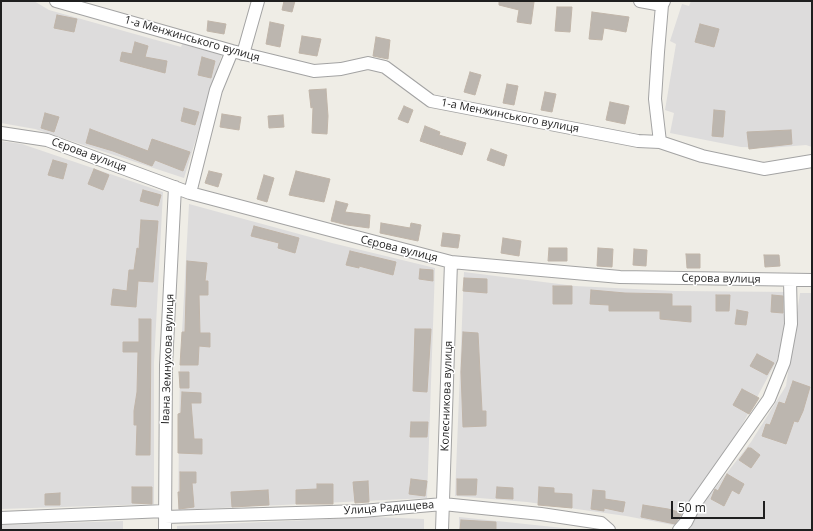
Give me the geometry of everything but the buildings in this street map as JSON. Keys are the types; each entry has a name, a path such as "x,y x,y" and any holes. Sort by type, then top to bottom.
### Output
{"street":[{"name":"1-а Менжинського вулиця","path":"56,1 238,53 314,70 341,69 368,63 385,67 431,101 638,141 660,142 702,156 764,169 812,161"},
{"path":"190,193 216,90 238,53 258,1"},
{"path":"640,1 663,3 655,99 660,142"},
{"name":"Сєрова вулиця","path":"1,133 46,140 190,193 452,262 620,277 812,280"},
{"name":"Івана Земнухова вулиця","path":"165,530 166,365 175,187"},
{"name":"Колесникова вулиця","path":"442,530 452,262"},
{"path":"679,530 686,522 695,504 769,399 784,362 792,324 790,280"},
{"name":"Улица Радищева","path":"1,518 362,511 443,504 541,514 601,523 609,530"}],"shaded area":[{"path":"1,1 34,1 49,10 181,47 183,42 222,54 184,178 35,129 1,123"},
{"path":"691,1 812,1 812,147 806,145 769,148 741,147 670,133 674,113 665,110 676,44 670,41 682,4 689,6"},
{"path":"1,141 22,144 163,192 154,363 154,504 1,509"},
{"path":"189,204 332,243 435,268 427,498 178,510 180,369"},
{"path":"464,272 575,286 675,291 792,292 786,333 776,362 742,425 678,526 626,516 527,502 455,496"},
{"path":"800,293 812,293 812,530 685,530 700,502 709,496 751,442 786,386"},
{"path":"374,517 424,519 424,530 177,530 177,526"},
{"path":"459,517 582,530 459,530"},
{"path":"123,521 123,530 1,530 1,525"}]}
